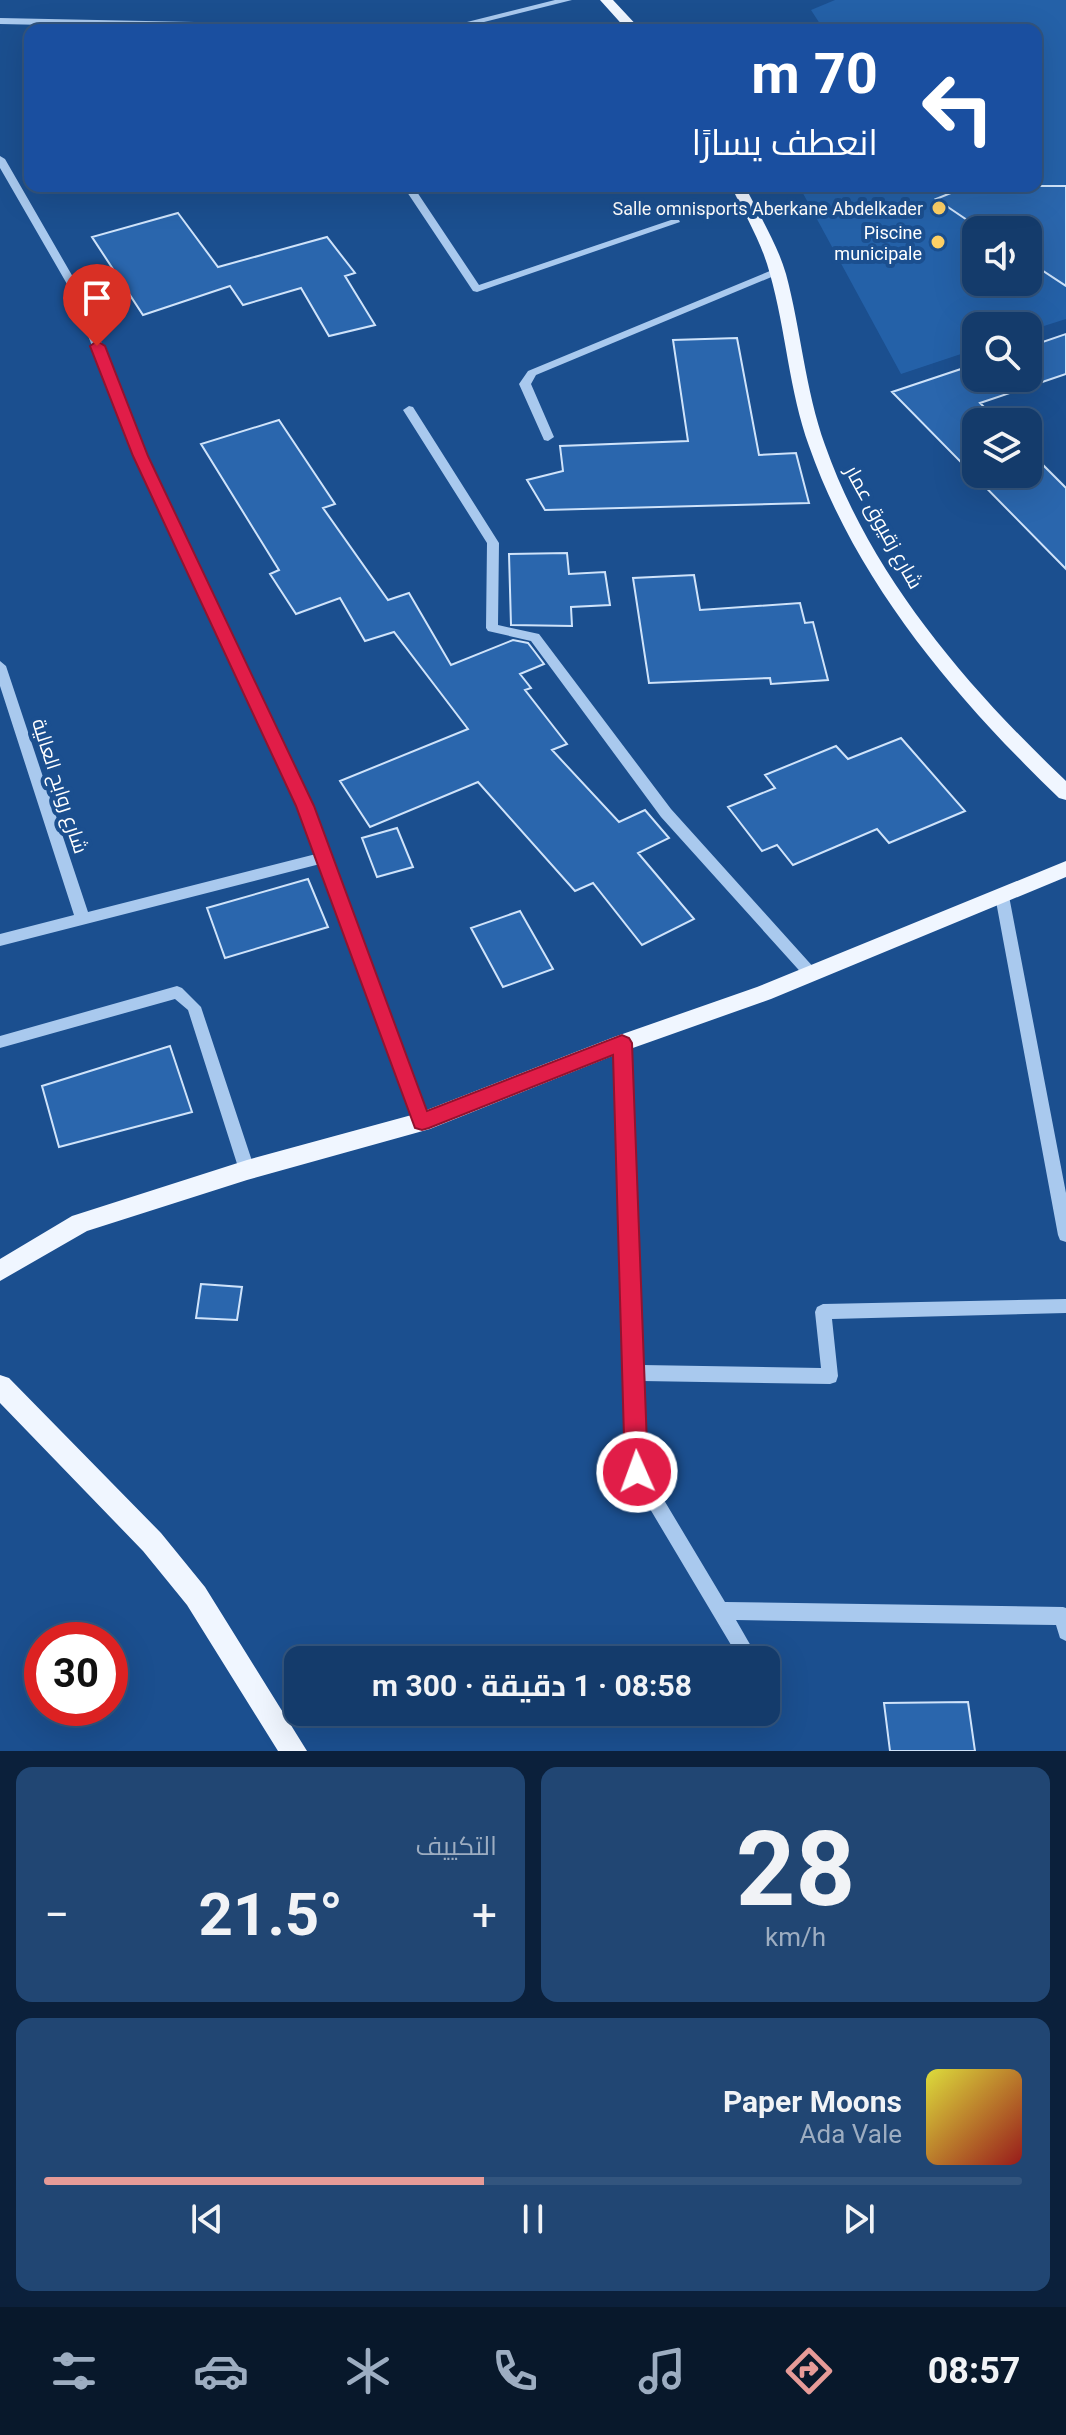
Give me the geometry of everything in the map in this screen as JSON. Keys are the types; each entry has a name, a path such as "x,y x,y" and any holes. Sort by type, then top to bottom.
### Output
{"main road":[{"path":"606,0 628,24"},
{"name":"شارع زقيوق عمار","path":"741,192 777,271 816,445 849,517 912,619 1000,727 1066,793"},
{"path":"0,1271 80,1223 247,1170 422,1122 622,1043 811,974 1066,869"},
{"path":"0,1386 152,1542 196,1596 293,1751"}],"street":[{"path":"465,24 567,0"},
{"path":"0,21 146,24"},
{"path":"0,159 76,291 140,456 305,806 422,1122"},
{"path":"415,192 477,289 675,222"},
{"path":"548,437 525,384 532,373 777,271"},
{"path":"409,410 493,543 492,628 535,637 553,657 666,813 811,974"},
{"name":"شارع روابح العالية","path":"0,666 82,917"},
{"path":"0,940 323,858"},
{"path":"1002,896 1066,1235"},
{"path":"0,1042 177,992 194,1007 247,1170"},
{"path":"622,1043 637,1472 741,1646"},
{"path":"634,1373 830,1376 823,1312 1066,1306"},
{"path":"720,1611 1063,1616 1066,1632"}],"shaded area":[{"name":"Salle omnisports Aberkane Abdelkader","path":"835,0 1066,0 1066,319 1042,327 1042,312 962,312 962,354 901,374 802,192 1042,192 1042,24 820,24 811,10"}],"building":[{"path":"1042,186 1066,186 1066,286 1042,270 1042,216 962,217 936,199 953,192 1042,192"},
{"path":"178,213 218,267 327,237 355,273 345,276 375,325 329,336 301,288 243,305 230,286 143,315 92,237"},
{"path":"1066,334 1066,374 1042,382 1042,342"},
{"path":"737,338 759,455 796,453 809,503 545,510 527,480 563,471 560,446 688,441 673,340"},
{"path":"962,369 962,392 1013,392 980,403 985,408 962,408 962,463 892,392"},
{"path":"279,420 335,504 323,508 388,600 409,593 451,665 513,640 528,643 544,664 520,674 531,688 525,690 567,744 552,750 619,822 645,810 669,838 638,853 694,919 642,945 593,883 575,891 478,782 370,827 340,781 468,729 394,632 365,641 340,598 296,614 270,574 279,570 201,444"},
{"path":"1042,464 1066,488 1066,569 986,488 1042,488"},
{"path":"567,553 569,574 605,572 610,605 571,607 572,626 511,625 509,554"},
{"path":"694,575 700,610 800,603 805,623 813,622 828,680 771,684 770,678 649,683 633,578"},
{"path":"901,738 965,811 889,843 877,829 793,865 777,845 762,851 728,807 775,788 765,775 836,746 848,759"},
{"path":"397,828 413,867 377,877 362,838"},
{"path":"308,879 328,927 225,958 207,908"},
{"path":"520,911 553,969 503,987 471,928"},
{"path":"170,1046 192,1112 59,1147 42,1086"},
{"path":"201,1284 242,1287 237,1320 196,1318"},
{"path":"968,1702 975,1751 890,1751 884,1703"}],"place":[{"name":"Salle omnisports Aberkane Abdelkader","path":"939,208"},
{"name":"Piscine municipale","path":"938,242"}],"route":[{"path":"97,346 140,456 305,806 422,1122 622,1043 637,1472"}]}
